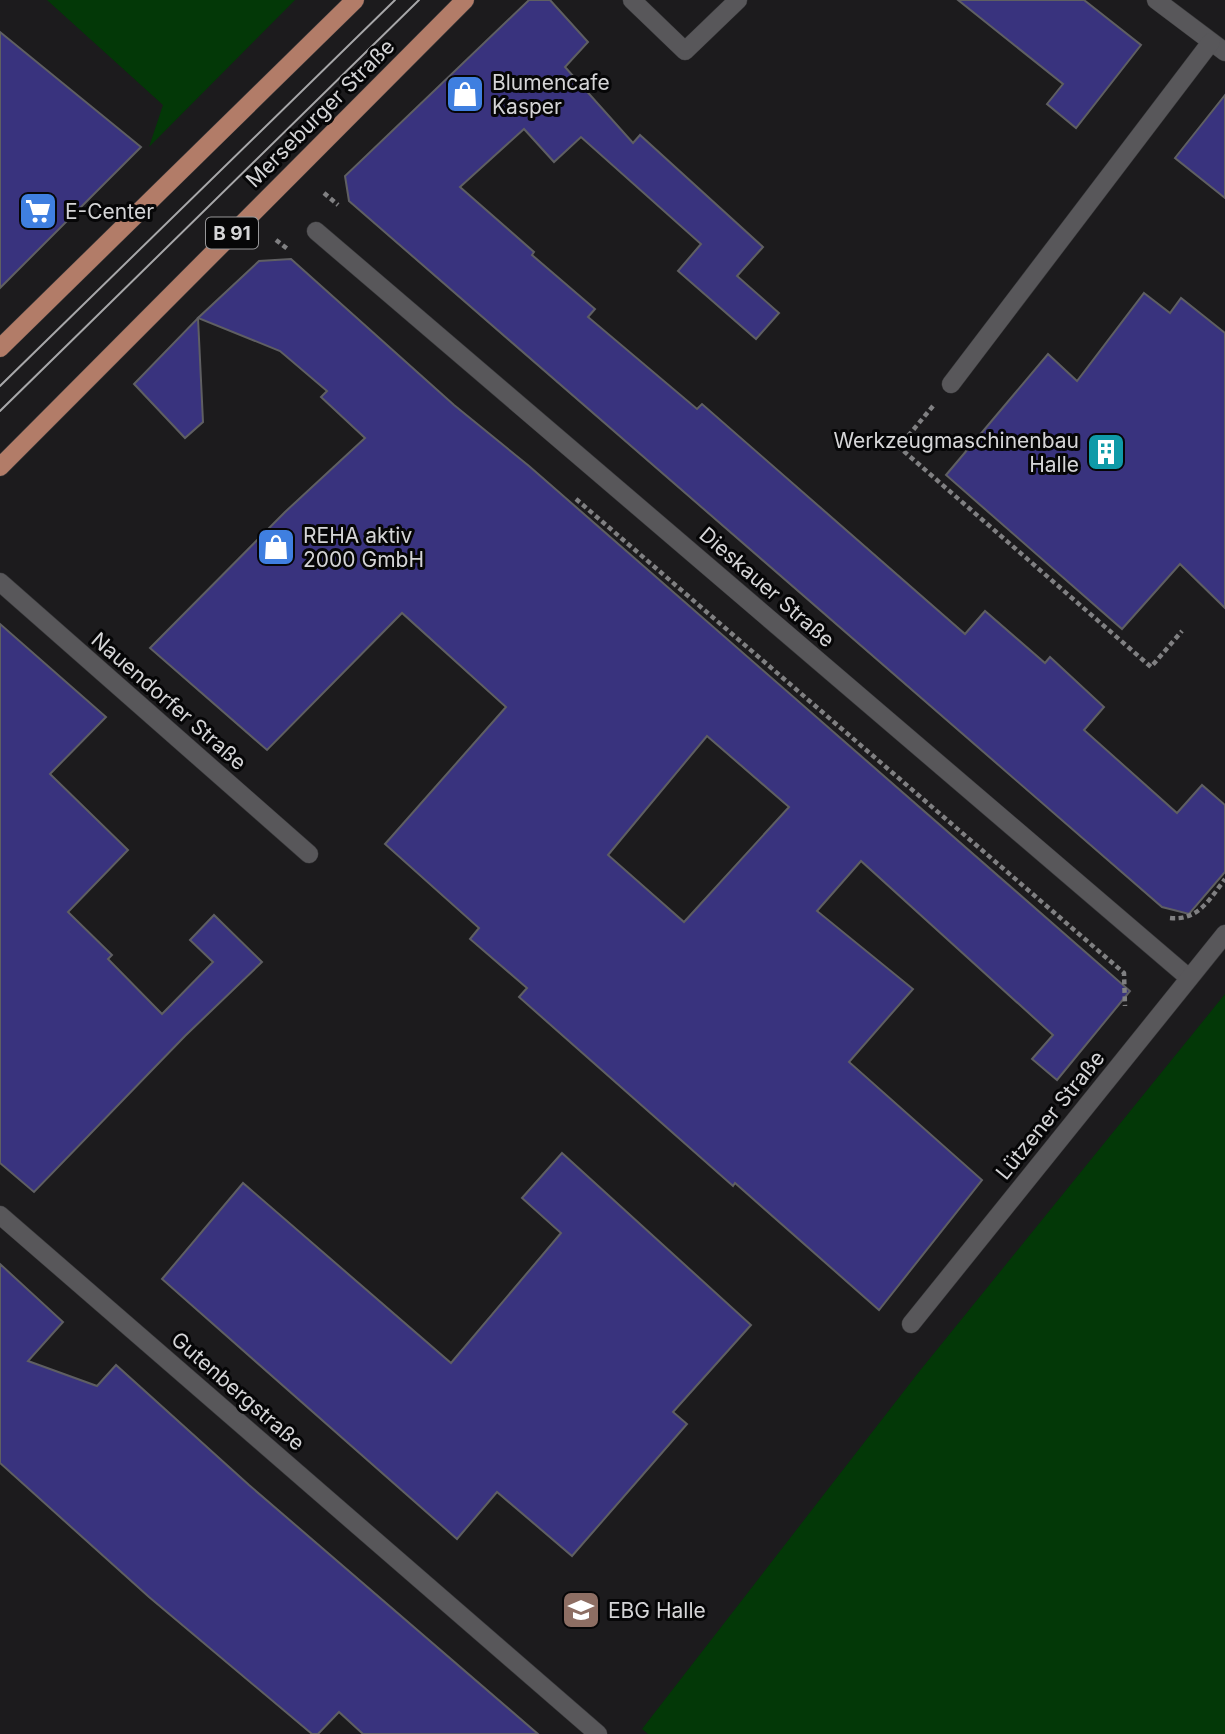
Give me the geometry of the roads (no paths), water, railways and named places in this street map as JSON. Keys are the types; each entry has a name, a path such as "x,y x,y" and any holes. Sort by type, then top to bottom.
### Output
{"main road":[{"path":"3,339 355,0"},
{"name":"Merseburger Straße","path":"0,467 465,0"}],"street":[{"path":"632,0 685,51 738,0"},
{"path":"951,384 1218,47 1156,0"},
{"name":"Dieskauer Straße","path":"316,231 1189,978"},
{"name":"Nauendorfer Straße","path":"0,582 309,854"},
{"name":"Lützener Straße","path":"911,1324 1225,934"},
{"name":"Gutenbergstraße","path":"0,1215 598,1734"}],"tram line":[{"path":"0,386 395,0"},
{"path":"0,411 419,0"}],"place":[{"name":"Blumencafe Kasper","path":"465,94"},
{"name":"E-Center","path":"38,211"},
{"name":"Werkzeugmaschinenbau Halle","path":"1106,452"},
{"name":"REHA aktiv 2000 GmbH","path":"276,547"},
{"name":"EBG Halle","path":"581,1610"}]}
